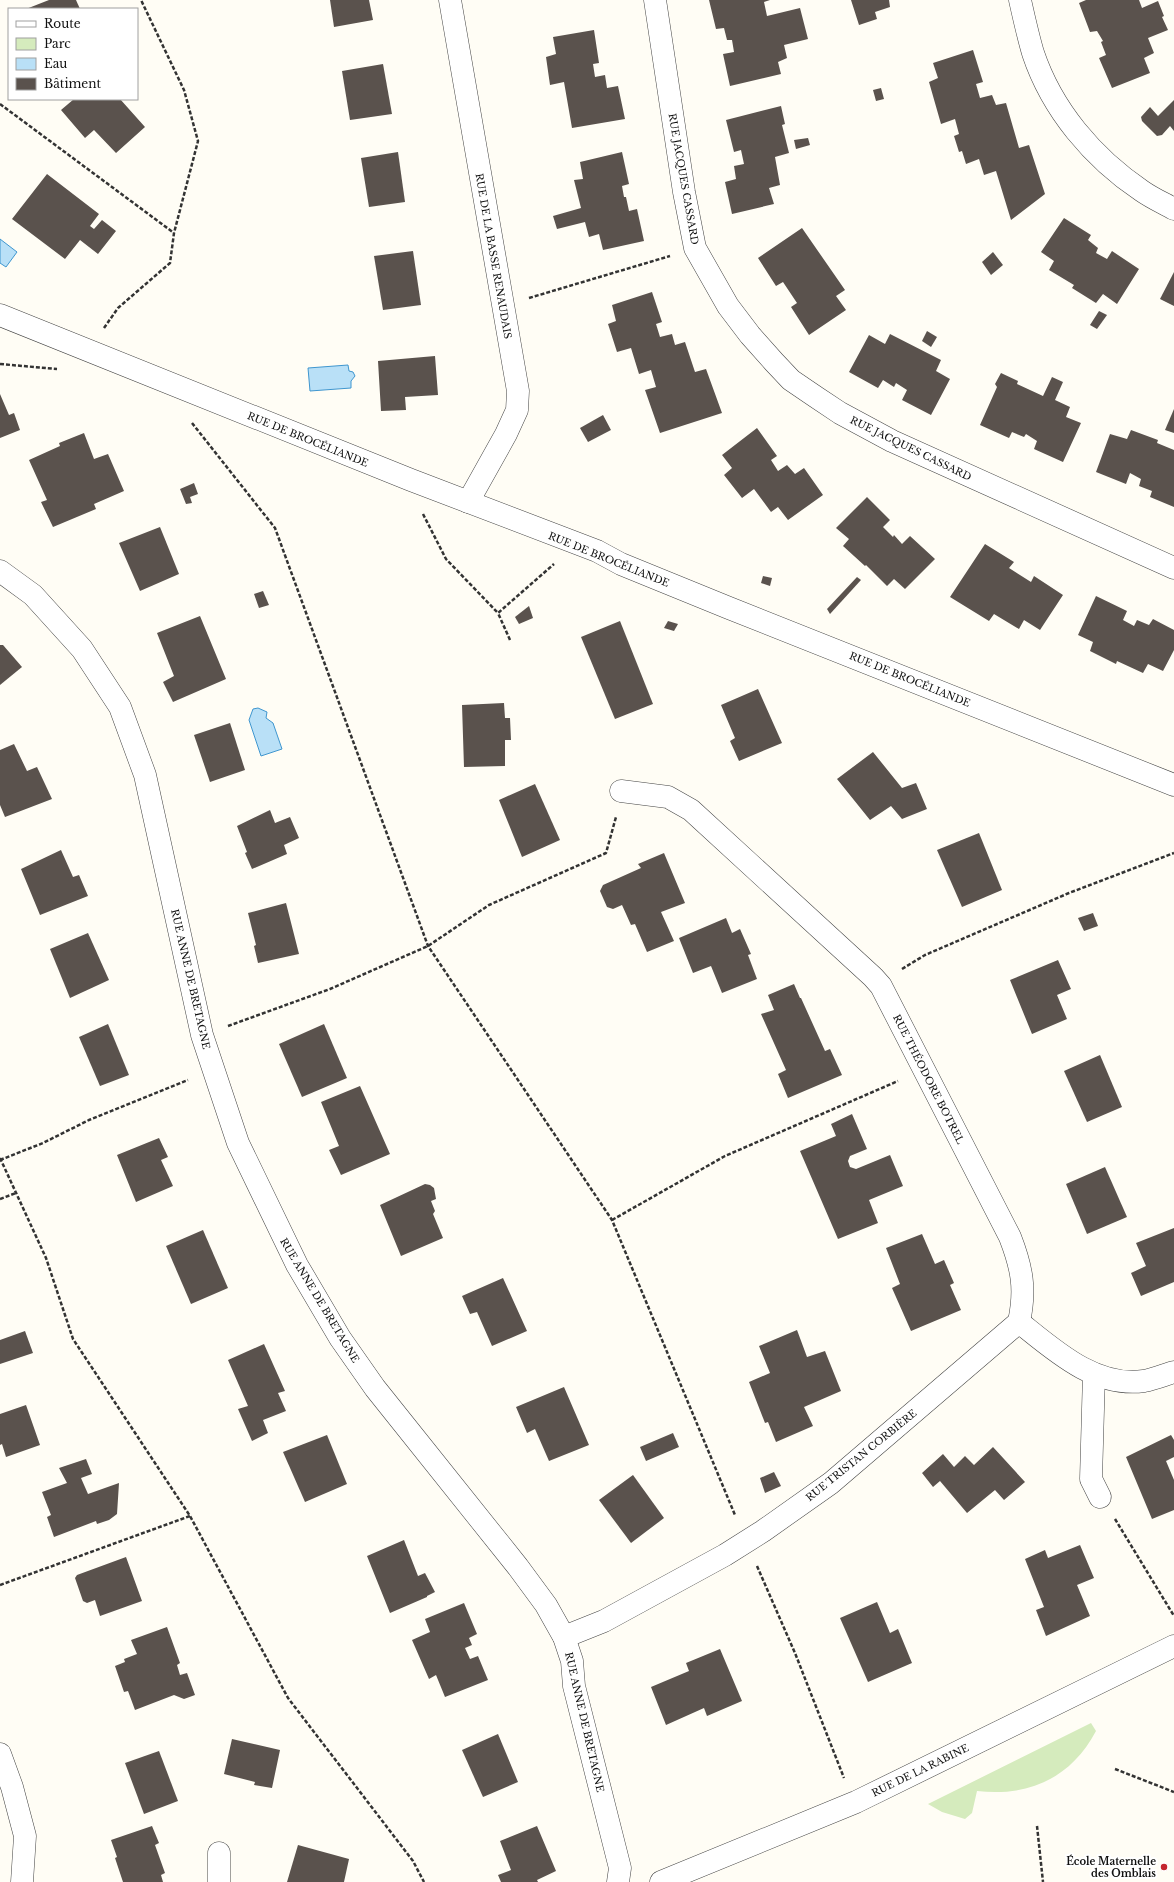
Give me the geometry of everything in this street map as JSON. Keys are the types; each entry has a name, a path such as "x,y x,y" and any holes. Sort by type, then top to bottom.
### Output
{"street":[{"name":"RUE JACQUES CASSARD","path":"655,0 684,192 695,248 728,306 750,335 791,380 840,414 892,441 1174,568"},
{"path":"1020,0 1034,54 1042,75 1061,112 1102,159 1143,192 1174,209"},
{"name":"RUE DE LA BASSE RENAUDAIS","path":"455,2 502,306 518,391 517,410 506,434 468,502"},
{"name":"RUE DE BROCÉLIANDE","path":"0,315 411,480 597,551 621,564 715,602 1174,784"},
{"name":"RUE ANNE DE BRETAGNE","path":"0,572 33,595 82,649 120,707 145,775 202,1035 238,1143 252,1175 297,1265 340,1338 358,1365 399,1419 518,1568 546,1605 564,1637 572,1661 574,1686 620,1868 618,1882"},
{"name":"RUE THÉODORE BOTREL","path":"621,791 668,797 691,810 881,986 1010,1237 1022,1276 1023,1303 1019,1322"},
{"path":"1019,1322 1061,1354 1094,1374 1119,1381 1144,1381 1174,1372"},
{"name":"RUE TRISTAN CORBIÈRE","path":"564,1637 604,1621 746,1542 831,1482 1019,1322"},
{"path":"1094,1374 1091,1479 1100,1497"},
{"name":"RUE DE LA RABINE","path":"661,1882 856,1802 1174,1646"},
{"path":"0,1754 12,1787 25,1836 22,1882"},
{"path":"219,1853 219,1882"}],"path":[{"path":"92,352 107,322 118,308 170,263 174,233 198,141 184,90 141,0"},
{"path":"0,104 174,233"},
{"path":"502,306 695,248"},
{"path":"0,364 63,369"},
{"path":"189,418 275,528 428,946 612,1220 746,1542 795,1653 843,1776"},
{"path":"411,480 424,519 446,559 498,613 510,640"},
{"path":"498,613 556,562"},
{"path":"202,1035 330,989 428,946 488,905 606,853 614,828 621,791"},
{"path":"881,986 903,968 925,955 1069,893 1174,853"},
{"path":"612,1220 725,1156 924,1069"},
{"path":"192,1079 89,1120 43,1143 0,1159 46,1258 73,1338 190,1516 288,1698 413,1861 424,1882"},
{"path":"0,1199 16,1193"},
{"path":"1100,1497 1174,1616"},
{"path":"0,1585 190,1516"},
{"path":"1115,1768 1174,1792"},
{"path":"1037,1826 1043,1882"}],"green space":[{"path":"1091,1723 1096,1731 1086,1747 1074,1761 1047,1781 1014,1791 977,1791 972,1813 965,1819 942,1812 928,1804"}],"water":[{"path":"0,239 17,252 6,267 0,263"},
{"path":"348,365 349,371 353,372 355,376 351,381 351,388 310,391 308,368"},
{"path":"258,708 267,712 266,718 273,723 282,749 261,756 249,720 253,709"}],"building":[{"path":"49,0 76,0 80,8 29,8"},
{"path":"330,0 369,0 373,20 334,27"},
{"path":"709,0 770,0 764,2 767,16 800,8 808,39 784,45 787,58 778,62 781,74 730,86 723,54 734,52 732,40 727,40 724,28 716,29"},
{"path":"851,0 889,0 890,7 875,12 877,19 859,25"},
{"path":"1086,0 1139,0 1142,8 1158,1 1164,16 1162,17 1168,30 1148,38 1154,53 1144,58 1150,73 1112,88 1099,58 1106,55 1101,42 1103,41 1097,31 1090,32 1079,3"},
{"path":"594,30 599,63 593,64 595,77 605,75 607,88 618,86 625,119 572,128 564,82 550,85 546,57 556,54 553,37"},
{"path":"973,50 983,82 976,84 980,98 992,95 996,105 1006,103 1019,148 1029,145 1045,194 1011,220 996,171 984,175 979,159 966,164 962,151 959,152 954,136 959,134 955,119 941,124 929,82 938,78 933,63"},
{"path":"383,64 392,114 350,120 342,71"},
{"path":"881,88 884,99 876,101 873,90"},
{"path":"73,100 121,100 145,127 116,153 94,130 85,138 61,110"},
{"path":"1174,100 1174,131 1170,126 1162,135 1157,136 1142,121 1141,117 1150,107 1158,116"},
{"path":"781,106 785,124 782,125 789,153 775,157 780,185 769,188 774,204 732,214 725,182 736,179 734,166 744,164 741,150 734,152 726,120"},
{"path":"808,138 810,145 796,149 794,140"},
{"path":"398,152 405,202 369,207 361,158"},
{"path":"622,152 629,184 622,186 624,197 626,197 629,211 637,209 644,241 603,250 599,234 589,237 585,222 557,229 553,216 581,208 574,180 583,179 580,162"},
{"path":"47,174 99,214 90,226 94,229 102,220 116,231 98,254 80,240 65,259 12,219"},
{"path":"1064,218 1091,235 1088,240 1098,248 1096,253 1107,259 1112,251 1139,269 1117,304 1103,294 1096,303 1072,288 1074,285 1049,270 1054,261 1041,252"},
{"path":"802,228 845,290 836,296 846,310 809,335 791,307 797,303 783,282 776,286 758,258"},
{"path":"413,251 421,305 383,310 374,256"},
{"path":"993,252 1003,265 991,275 982,262"},
{"path":"1174,272 1174,306 1160,299"},
{"path":"652,292 662,322 656,324 660,337 672,334 675,345 685,342 695,372 706,369 722,413 660,433 645,390 656,387 651,370 639,374 631,348 617,352 608,324 616,321 612,305"},
{"path":"1099,311 1107,315 1097,329 1090,325"},
{"path":"927,331 937,337 931,347 922,341"},
{"path":"890,334 941,360 936,371 950,379 931,415 902,400 907,390 896,383 894,387 883,380 878,388 849,372 869,335 885,344"},
{"path":"435,356 438,395 405,397 406,410 381,411 378,361"},
{"path":"1001,373 1018,381 1017,384 1043,396 1052,377 1063,382 1055,400 1070,407 1066,417 1081,423 1063,462 1034,449 1037,441 1026,434 1024,437 1012,432 1009,438 980,425 997,387 995,384"},
{"path":"0,394 9,415 14,413 20,430 0,438"},
{"path":"1174,409 1174,433 1165,430"},
{"path":"603,415 611,430 588,442 580,428"},
{"path":"757,428 777,456 771,460 778,471 787,465 795,474 804,468 823,495 788,520 778,507 771,512 754,489 742,498 724,475 732,468 722,455"},
{"path":"1131,430 1158,440 1157,443 1174,450 1174,507 1150,497 1152,491 1139,486 1141,479 1130,473 1126,484 1096,472 1110,434 1127,439"},
{"path":"84,433 94,459 108,454 124,491 94,504 96,509 53,527 41,502 47,500 29,460 60,446 59,443"},
{"path":"194,483 198,494 190,497 192,503 186,504 180,489"},
{"path":"867,497 890,520 883,527 893,537 894,535 902,544 910,536 935,559 905,589 894,579 887,586 866,565 865,566 843,546 849,539 836,528"},
{"path":"160,527 179,574 140,591 119,543"},
{"path":"985,544 1014,562 1009,568 1031,582 1034,576 1063,595 1040,630 1024,620 1019,629 994,614 989,621 950,597"},
{"path":"763,576 772,578 770,586 761,583"},
{"path":"857,577 861,580 830,614 827,609"},
{"path":"263,591 269,605 259,608 254,594"},
{"path":"1096,596 1127,611 1123,620 1134,626 1137,620 1149,625 1153,619 1174,630 1174,650 1163,671 1148,664 1143,673 1117,661 1116,664 1090,651 1093,642 1078,635"},
{"path":"529,606 533,618 519,624 515,617"},
{"path":"200,616 226,679 173,702 163,682 174,676 157,633"},
{"path":"620,621 653,704 615,719 581,637"},
{"path":"668,621 678,624 674,631 664,628"},
{"path":"0,645 3,645 22,667 0,685"},
{"path":"758,689 782,743 739,761 730,741 735,738 721,705"},
{"path":"504,703 505,718 510,718 511,740 505,740 505,766 464,767 462,705"},
{"path":"230,723 245,770 210,782 194,735"},
{"path":"14,744 27,771 37,767 52,799 5,817 0,805 0,750"},
{"path":"873,752 902,788 916,783 927,809 902,819 891,806 870,820 837,779"},
{"path":"535,784 560,840 522,857 499,800"},
{"path":"270,810 275,823 290,817 299,838 284,845 287,854 252,869 245,853 247,852 237,826"},
{"path":"979,833 1002,890 962,907 937,850"},
{"path":"61,850 73,877 79,875 88,896 40,915 21,869"},
{"path":"664,853 685,903 661,912 674,941 647,952 635,924 631,925 622,905 613,909 607,907 600,891 603,885 641,868 638,864"},
{"path":"286,903 299,954 258,963 254,946 256,945 248,913"},
{"path":"1093,913 1098,926 1084,931 1078,918"},
{"path":"726,918 732,933 740,929 751,954 748,955 757,979 722,993 711,966 693,973 679,938"},
{"path":"88,933 109,980 70,998 50,949"},
{"path":"1058,960 1071,989 1057,995 1067,1019 1032,1034 1010,980"},
{"path":"794,984 825,1051 830,1049 842,1075 788,1098 778,1074 786,1070 761,1014 774,1010 768,995"},
{"path":"108,1024 129,1075 100,1086 79,1037"},
{"path":"324,1024 347,1078 302,1097 279,1044"},
{"path":"1100,1055 1122,1107 1087,1122 1064,1071"},
{"path":"360,1086 390,1154 341,1175 329,1150 339,1146 321,1102"},
{"path":"852,1114 867,1149 850,1156 848,1161 850,1167 856,1169 890,1155 903,1186 869,1200 878,1223 838,1239 800,1151 836,1136 831,1124"},
{"path":"159,1138 168,1157 161,1160 173,1186 136,1202 117,1155"},
{"path":"1105,1167 1127,1217 1087,1234 1066,1184"},
{"path":"425,1184 434,1188 436,1199 431,1201 435,1211 433,1214 443,1238 401,1256 380,1205"},
{"path":"1174,1228 1174,1282 1141,1296 1131,1273 1146,1266 1136,1243"},
{"path":"203,1230 228,1288 191,1304 166,1246"},
{"path":"922,1234 935,1264 944,1260 954,1283 950,1285 961,1310 911,1331 892,1288 900,1284 886,1248"},
{"path":"503,1278 527,1331 492,1346 477,1312 470,1314 462,1296"},
{"path":"797,1330 807,1357 825,1351 841,1391 804,1407 813,1426 776,1442 768,1422 765,1423 749,1382 770,1373 759,1346"},
{"path":"25,1331 33,1353 0,1364 0,1340"},
{"path":"264,1344 285,1391 278,1393 286,1411 263,1420 268,1433 252,1441 238,1409 248,1406 228,1360"},
{"path":"564,1387 589,1445 549,1461 535,1429 527,1433 516,1407"},
{"path":"26,1405 40,1445 6,1457 2,1444 0,1445 0,1414"},
{"path":"673,1433 679,1447 646,1461 640,1447"},
{"path":"327,1435 347,1484 305,1502 283,1452"},
{"path":"1171,1435 1174,1440 1174,1457 1166,1461 1174,1480 1174,1510 1152,1519 1126,1457"},
{"path":"993,1447 1025,1482 1004,1500 995,1490 967,1513 940,1481 933,1487 922,1473 943,1454 954,1467 965,1456 974,1465"},
{"path":"86,1459 92,1474 81,1478 88,1494 119,1483 117,1514 109,1520 97,1524 96,1521 54,1537 47,1517 51,1515 42,1492 67,1483 59,1468"},
{"path":"774,1472 781,1486 765,1493 760,1478"},
{"path":"633,1475 664,1518 631,1543 599,1500"},
{"path":"404,1540 418,1576 425,1573 435,1592 390,1613 367,1556"},
{"path":"1080,1545 1094,1578 1077,1585 1090,1616 1046,1636 1036,1610 1044,1607 1025,1559 1045,1550 1048,1558"},
{"path":"126,1557 142,1601 100,1616 95,1600 87,1603 83,1601 75,1578 77,1575"},
{"path":"877,1602 890,1633 898,1629 912,1663 868,1682 840,1618"},
{"path":"464,1603 477,1634 469,1638 472,1645 465,1648 470,1659 478,1656 488,1680 445,1697 436,1675 429,1679 412,1640 430,1632 425,1619"},
{"path":"167,1627 180,1663 177,1665 180,1675 187,1673 195,1695 184,1699 174,1695 135,1710 128,1691 124,1692 115,1666 125,1662 124,1659 137,1654 131,1640"},
{"path":"720,1649 742,1701 707,1716 704,1708 666,1725 651,1687 689,1671 686,1663"},
{"path":"498,1734 518,1782 483,1797 462,1750"},
{"path":"232,1739 280,1750 272,1788 254,1785 255,1782 224,1774"},
{"path":"159,1751 178,1801 144,1814 125,1763"},
{"path":"152,1826 159,1843 155,1845 165,1873 161,1875 163,1882 123,1882 111,1840"},
{"path":"537,1826 556,1871 537,1880 538,1882 501,1882 498,1875 511,1870 500,1841"},
{"path":"298,1845 349,1859 344,1882 287,1882"}],"place":[{"name":"École Maternelle des Omblais","path":"1164,1867"}]}
